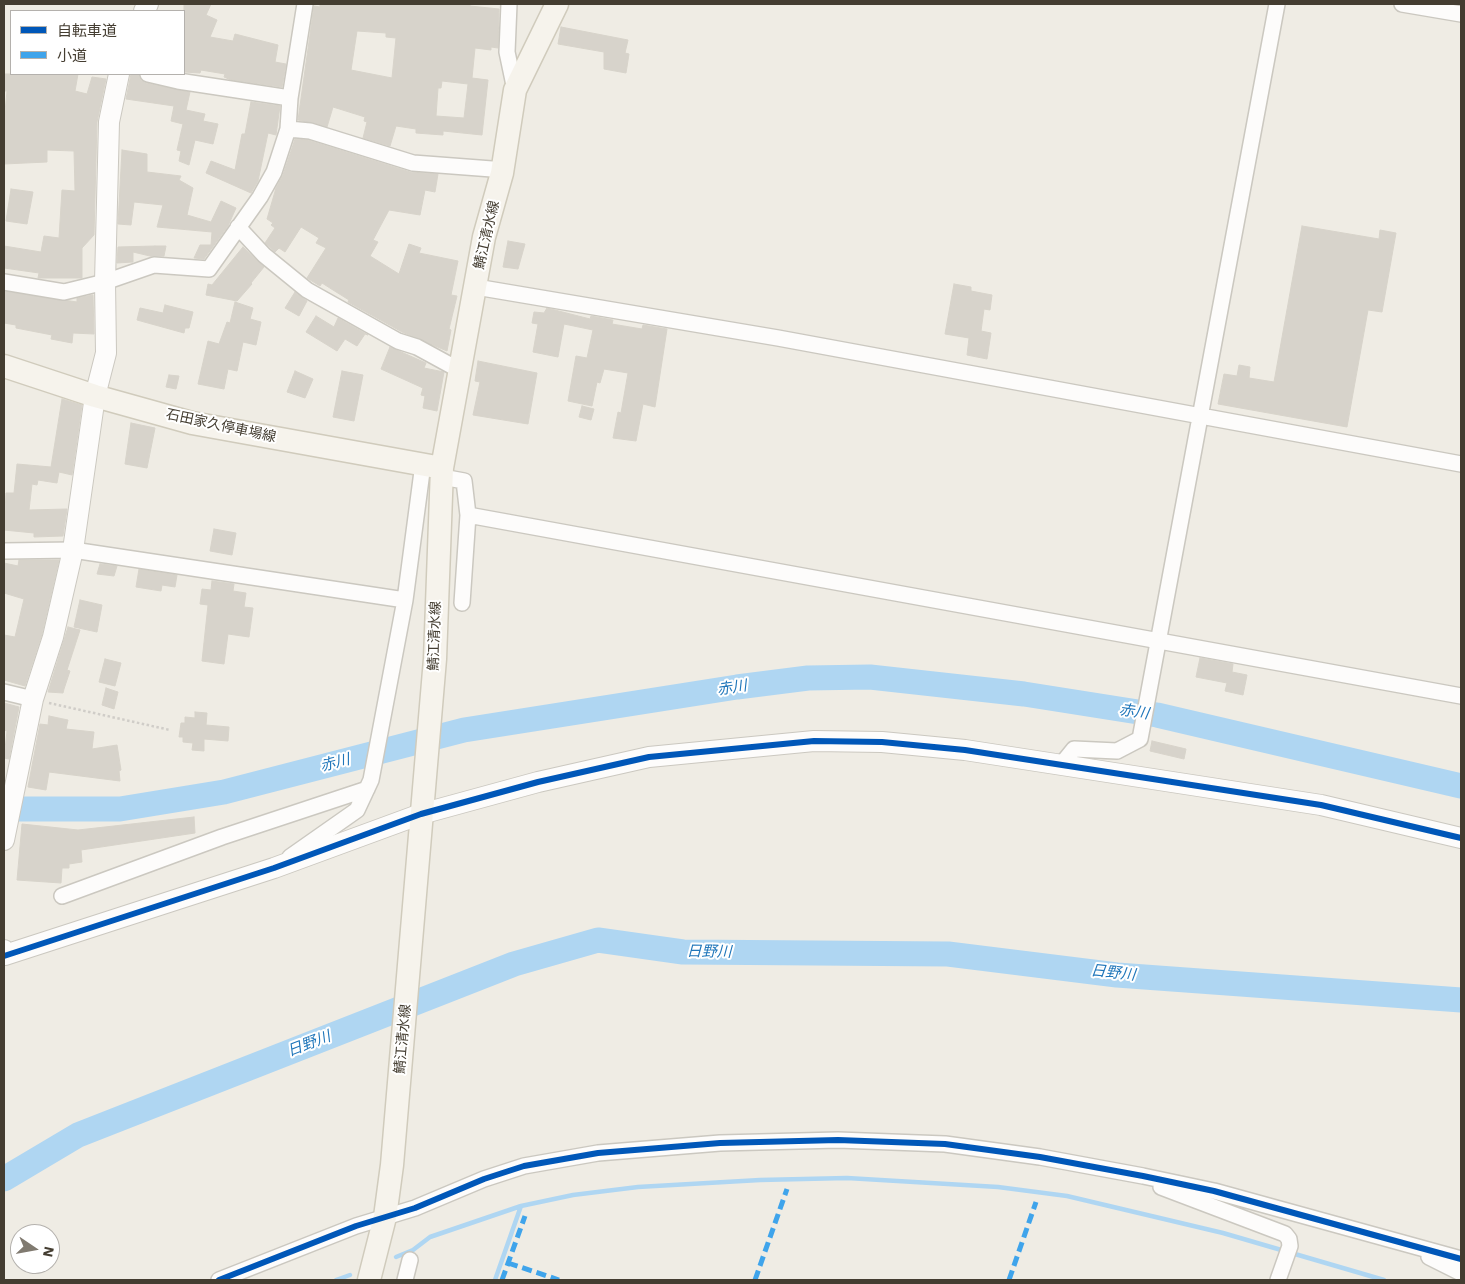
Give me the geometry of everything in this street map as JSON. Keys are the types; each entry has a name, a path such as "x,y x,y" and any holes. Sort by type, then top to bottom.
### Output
{"main road":[{"name":"鯖江清水線","path":"369,1280 384,1218 392,1165 421,836 435,659 436,470 461,371 484,237 502,173 515,90 557,4"},
{"name":"石田家久停車場線","path":"4,366 95,396 192,423 436,470"}],"street":[{"path":"4,282 64,292 105,282 154,264 209,269 260,197 274,172 288,129 290,98 305,4"},
{"path":"509,4 507,52 515,90"},
{"path":"1061,765 1074,748 1117,751 1140,739 1142,732 1278,4"},
{"path":"1402,4 1461,14"},
{"path":"6,832 33,700 53,637 73,550 95,396 106,352 105,282 109,122 119,75"},
{"path":"152,75 178,81 290,98"},
{"path":"288,129 310,132 412,163 492,169 502,173"},
{"path":"238,227 264,255 307,290 398,341 417,347 461,371"},
{"path":"476,287 778,338 1461,464"},
{"path":"274,868 357,810 371,780 405,600 436,470 464,482 468,516 462,603"},
{"path":"468,516 1461,696"},
{"path":"4,551 73,550 405,600"},
{"path":"4,692 33,700"},
{"path":"4,954 274,868 422,814 538,782 649,757 814,741 891,743 965,750 1322,804 1461,838"},
{"path":"62,896 222,837 367,789"},
{"path":"219,1280 356,1226 415,1208 484,1179 524,1166 598,1153 720,1143 838,1140 945,1144 1040,1157 1143,1176 1214,1192 1461,1259"},
{"path":"1143,1176 1167,1190 1285,1234 1289,1239 1288,1252 1278,1280"},
{"path":"1404,1243 1461,1273"},
{"path":"405,1280 410,1260"}],"path":[{"path":"33,700 170,730"}],"building":[{"path":"184,4 211,4 206,15 217,20 210,37 233,41 235,34 278,45 275,62 286,64 282,87 231,80 224,77 225,74 201,70 200,73 185,72"},
{"path":"320,4 470,4 470,6 499,9 498,48 491,47 491,50 475,48 472,78 488,80 482,135 443,131 443,135 416,133 416,129 396,126 390,146 363,138 367,122 364,121 365,117 333,107 327,127 298,120 314,6 320,7","holes":["357,31 386,33 386,37 396,38 392,78 351,70","442,81 468,84 464,118 436,116 438,88 441,88"]},
{"path":"561,27 628,40 625,53 629,54 626,73 604,69 604,52 558,44"},
{"path":"4,74 78,75 75,91 87,94 92,77 106,79 97,122 94,235 82,248 82,278 38,278 39,273 4,268 4,246 41,252 44,236 59,238 62,190 75,191 74,151 47,150 47,162 4,164 4,122 7,91 4,91"},
{"path":"131,75 139,75 141,80 146,83 190,92 186,110 205,114 203,121 218,124 213,144 195,140 189,165 179,161 181,151 177,150 183,124 171,121 174,106 126,99"},
{"path":"251,102 280,106 276,135 268,133 258,181 251,193 206,173 211,161 235,170"},
{"path":"295,139 308,140 410,172 438,174 435,192 425,190 420,215 389,210 373,240 378,242 370,256 399,274 409,244 421,248 419,253 458,261 451,295 457,296 449,329 451,330 447,351 402,332 348,302 349,300 322,283 320,286 307,278 326,248 316,243 319,238 301,227 285,252 279,248 275,252 265,243 275,228 271,225 273,223 267,219 276,188 283,175"},
{"path":"122,150 147,154 147,172 181,176 179,180 193,188 187,215 211,222 221,201 236,208 228,226 204,259 194,258 200,245 211,245 212,232 157,227 163,205 134,202 131,225 118,224"},
{"path":"11,189 33,192 27,224 6,221"},
{"path":"1302,226 1379,239 1380,230 1396,233 1382,312 1368,310 1347,427 1218,404 1224,374 1237,376 1239,365 1250,367 1249,378 1274,382"},
{"path":"508,241 525,244 518,269 503,267"},
{"path":"166,246 164,256 150,256 133,252 133,262 117,263 118,247"},
{"path":"243,247 264,267 252,284 237,301 206,295 208,284 212,285"},
{"path":"954,284 971,287 971,291 992,295 990,310 984,309 981,331 991,333 987,359 967,355 969,338 945,334"},
{"path":"4,291 77,302 77,298 93,295 94,334 73,333 72,343 51,339 52,335 16,328 16,325 4,323"},
{"path":"295,292 307,301 299,316 285,308"},
{"path":"235,302 253,308 250,319 261,322 256,345 243,342 237,371 228,369 224,389 198,384 208,341 219,344 227,322 230,323"},
{"path":"165,305 193,312 189,328 185,328 184,333 137,320 140,308 163,313"},
{"path":"547,308 590,319 591,316 613,320 612,324 642,329 643,325 667,329 655,407 643,404 636,441 613,438 618,412 621,413 628,373 604,369 600,383 597,382 592,406 568,401 576,356 587,358 593,330 564,324 558,357 533,352 538,324 532,323 534,312 544,313"},
{"path":"316,316 334,327 338,318 368,335 365,334 357,346 345,339 337,351 306,332"},
{"path":"390,347 426,363 424,368 444,372 437,411 423,408 425,396 421,395 423,388 381,369"},
{"path":"478,361 537,373 528,424 473,415 480,382 475,381"},
{"path":"295,371 313,379 305,398 287,392"},
{"path":"342,371 363,375 354,421 333,417"},
{"path":"169,375 179,376 176,389 166,387"},
{"path":"62,399 82,405 72,475 59,472 57,483 38,480 37,485 32,484 29,510 67,509 63,536 34,537 34,533 4,530 6,493 14,493 17,464 51,467"},
{"path":"582,406 594,409 591,420 579,417"},
{"path":"131,423 155,428 147,468 125,464"},
{"path":"214,529 236,533 232,555 210,551"},
{"path":"19,560 59,560 42,634 25,686 4,680 4,635 15,637 24,599 4,593 4,563 18,566"},
{"path":"100,564 117,566 114,576 97,574"},
{"path":"139,569 177,575 175,587 162,585 161,591 136,587"},
{"path":"212,581 234,584 233,591 246,593 244,607 253,608 249,637 228,634 224,664 202,661 208,605 200,604 202,589 211,590"},
{"path":"80,600 102,605 97,632 74,627"},
{"path":"68,627 80,630 67,670 70,671 63,693 48,692"},
{"path":"1200,658 1233,664 1232,672 1247,675 1243,695 1225,691 1227,683 1196,677"},
{"path":"105,659 121,663 115,686 99,682"},
{"path":"106,688 118,692 114,709 102,705"},
{"path":"4,703 19,707 9,759 4,758 7,731 4,730"},
{"path":"195,712 207,713 206,725 229,727 228,741 204,739 204,751 192,750 193,743 183,742 183,737 179,737 181,723 185,723 185,717 195,718"},
{"path":"49,716 68,720 66,729 94,732 92,749 117,745 121,770 119,771 120,781 49,772 46,790 28,787 40,724 48,725"},
{"path":"1152,741 1186,749 1184,759 1150,751"},
{"path":"194,817 195,833 81,850 82,862 69,864 69,868 62,868 61,883 17,880 22,824 78,830"}],"waterway":[{"name":"赤川","path":"4,809 120,809 224,792 464,730 737,687 808,678 870,677 1024,694 1157,715 1461,786"},
{"name":"日野川","path":"4,1179 78,1135 514,964 598,940 683,952 948,954 1117,975 1461,1000"},
{"path":"396,1257 413,1250 430,1237 521,1206 573,1195 638,1187 760,1180 847,1178 998,1187 1067,1196 1223,1233 1384,1280"},
{"path":"495,1280 521,1206"},
{"path":"336,1280 350,1275"}],"marked path":[{"path":"755,1280 787,1189"},
{"path":"1009,1280 1036,1202"},
{"path":"502,1280 525,1216"},
{"path":"508,1263 559,1280"}],"cycle path":[{"path":"4,956 274,868 421,814 538,782 649,757 814,741 882,742 965,750 1321,805 1461,838"},
{"path":"219,1280 356,1226 415,1208 484,1179 524,1166 598,1153 720,1143 838,1140 945,1144 1040,1157 1143,1176 1214,1191 1461,1259"}]}
